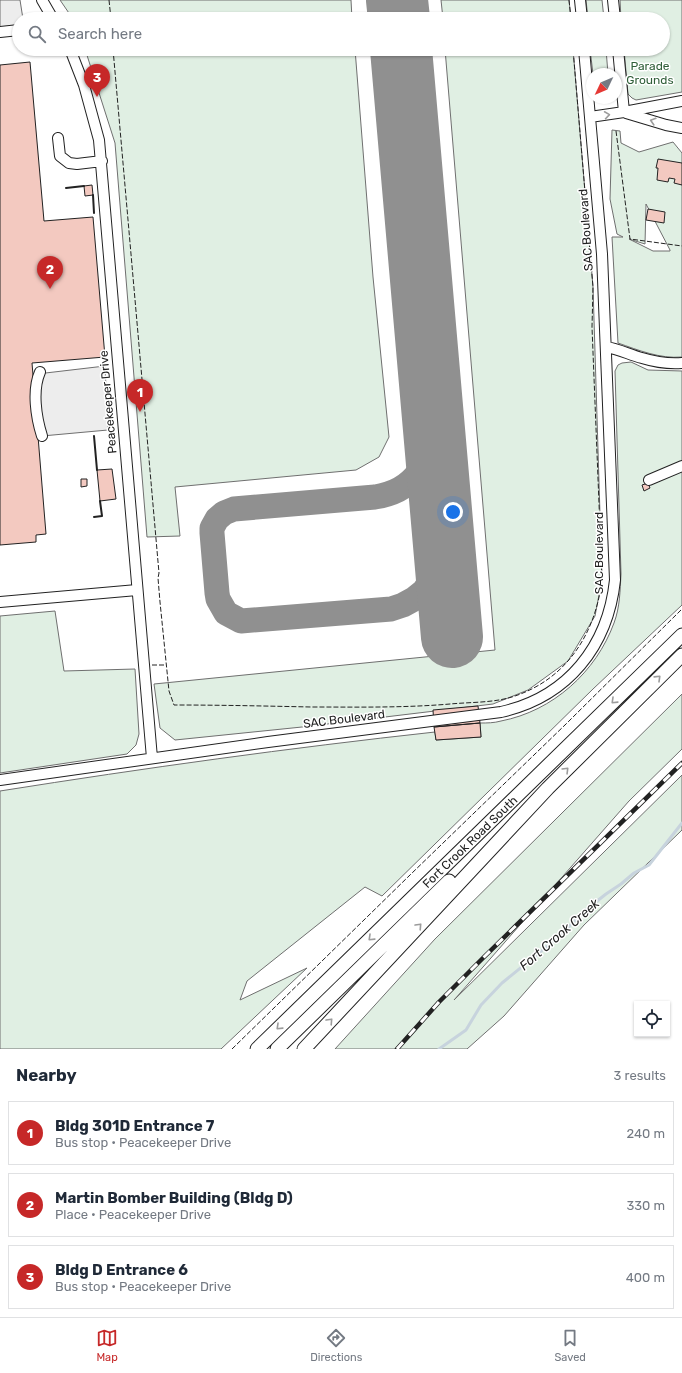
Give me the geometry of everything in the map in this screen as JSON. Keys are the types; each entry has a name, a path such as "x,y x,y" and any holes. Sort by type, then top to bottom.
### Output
{"main road":[{"name":"Fort Crook Road South","path":"257,1049 682,635"},
{"name":"Fort Crook Road South","path":"304,1049 548,788 682,655"},
{"path":"277,1049 405,923 548,788"}],"street":[{"path":"42,0 49,12"},
{"path":"580,0 581,12"},
{"path":"613,0 614,12"},
{"path":"0,32 12,31"},
{"name":"Peacekeeper Drive","path":"73,56 89,102 99,140 102,161 152,758"},
{"name":"SAC Boulevard","path":"0,780 152,758 501,712 532,702 554,689 570,676 590,652 598,640 609,614 613,599 615,580 602,254 585,56"},
{"path":"619,56 624,112"},
{"path":"590,117 682,101"},
{"path":"624,112 666,125 682,128"},
{"path":"58,138 60,156 69,163 77,164 102,161"},
{"path":"606,347 664,364 682,363"},
{"path":"40,372 36,380 36,399 39,426 42,436"},
{"path":"649,480 682,466"},
{"path":"0,602 137,590"}],"green space":[{"path":"60,0 351,0 352,12 68,12"},
{"path":"441,0 569,0 570,12 442,12"},
{"path":"586,0 602,0 603,12 587,12"},
{"name":"Parade Grounds","path":"620,0 682,0 682,92 636,100 628,94 625,56 670,56 670,12 621,12"},
{"path":"87,56 356,56 373,277 389,437 379,457 356,470 175,487 180,536 147,537 115,143"},
{"path":"446,56 574,56 593,287 602,579 595,616 568,661 528,690 493,704 302,727 175,740 160,728 154,684 495,650"},
{"path":"591,56 607,56 608,68 592,68"},
{"path":"612,130 620,131 621,143 639,152 673,142 682,153 682,357 666,357 641,351 618,343 612,237 623,237 617,234 610,199","holes":["646,204 670,250 653,251 629,239 645,244"]},
{"path":"631,362 648,370 682,371 682,605 593,689 382,896 365,887 247,981 240,1000 307,968 221,1049 0,1049 0,791 217,759 435,732 436,740 481,737 480,723 493,723 501,721 520,716 538,708 555,699 584,673 596,658 606,641 614,623 619,605 621,574 615,371 618,365"},
{"path":"55,611 64,671 135,669 139,734 136,745 127,754 0,773 0,616"},
{"path":"682,694 682,749 629,801 454,1000 682,775 682,830 584,925 504,1016 467,1049 335,1049 435,939"}],"shaded area":[{"path":"0,0 20,0 22,12 12,12 12,27 0,28"},
{"path":"105,366 108,430 42,436 37,374"}],"building":[{"path":"30,62 44,221 93,217 105,357 32,363 46,534 36,535 36,542 0,545 0,65"},
{"path":"658,159 682,163 682,185 674,183 675,179 669,178 668,182 657,180 658,168 656,168"},
{"path":"92,185 93,195 85,196 84,186"},
{"path":"648,209 665,212 664,223 646,220"},
{"path":"112,469 116,499 100,501 97,470"},
{"path":"81,479 87,479 87,486 81,487"},
{"path":"648,483 650,488 644,491 642,485"},
{"path":"478,706 480,723 434,727 433,710"},
{"path":"480,723 481,737 436,740 434,727"}],"waterway":[{"name":"Fort Crook Creek","path":"439,1049 466,1030 481,1005 502,983 561,935 582,913 634,873 649,865 682,823"}],"taxiway":[{"path":"434,425 429,451 418,473 411,481 389,494 375,497 234,509 224,513 217,519 212,528 218,599 226,613 241,621 391,609 403,605 424,591 436,573 440,559 443,537"}],"runway":[{"path":"397,0 398,12"},
{"path":"402,56 452,637"}],"railway":[{"path":"397,1049 439,1002 682,763"}],"fence":[{"path":"109,0 110,12"},
{"path":"569,0 570,12"},
{"path":"114,56 159,573 160,602 169,691 174,705 311,707 415,706 483,702 515,696 534,688 550,678 576,651 586,635 599,599 602,579 592,327 593,287 574,56"},
{"path":"616,131 630,239 682,246"},
{"path":"232,1049 682,609"},
{"path":"152,665 166,665"}],"wall":[{"path":"66,188 84,186"},
{"path":"93,195 94,213"},
{"path":"94,436 97,470"},
{"path":"94,517 102,516 100,501"}],"place":[{"name":"Bldg D Entrance 6","path":"97,97"},
{"name":"Martin Bomber Building (Bldg D)","path":"50,289"},
{"name":"Bldg 301D Entrance 7","path":"140,412"}]}
